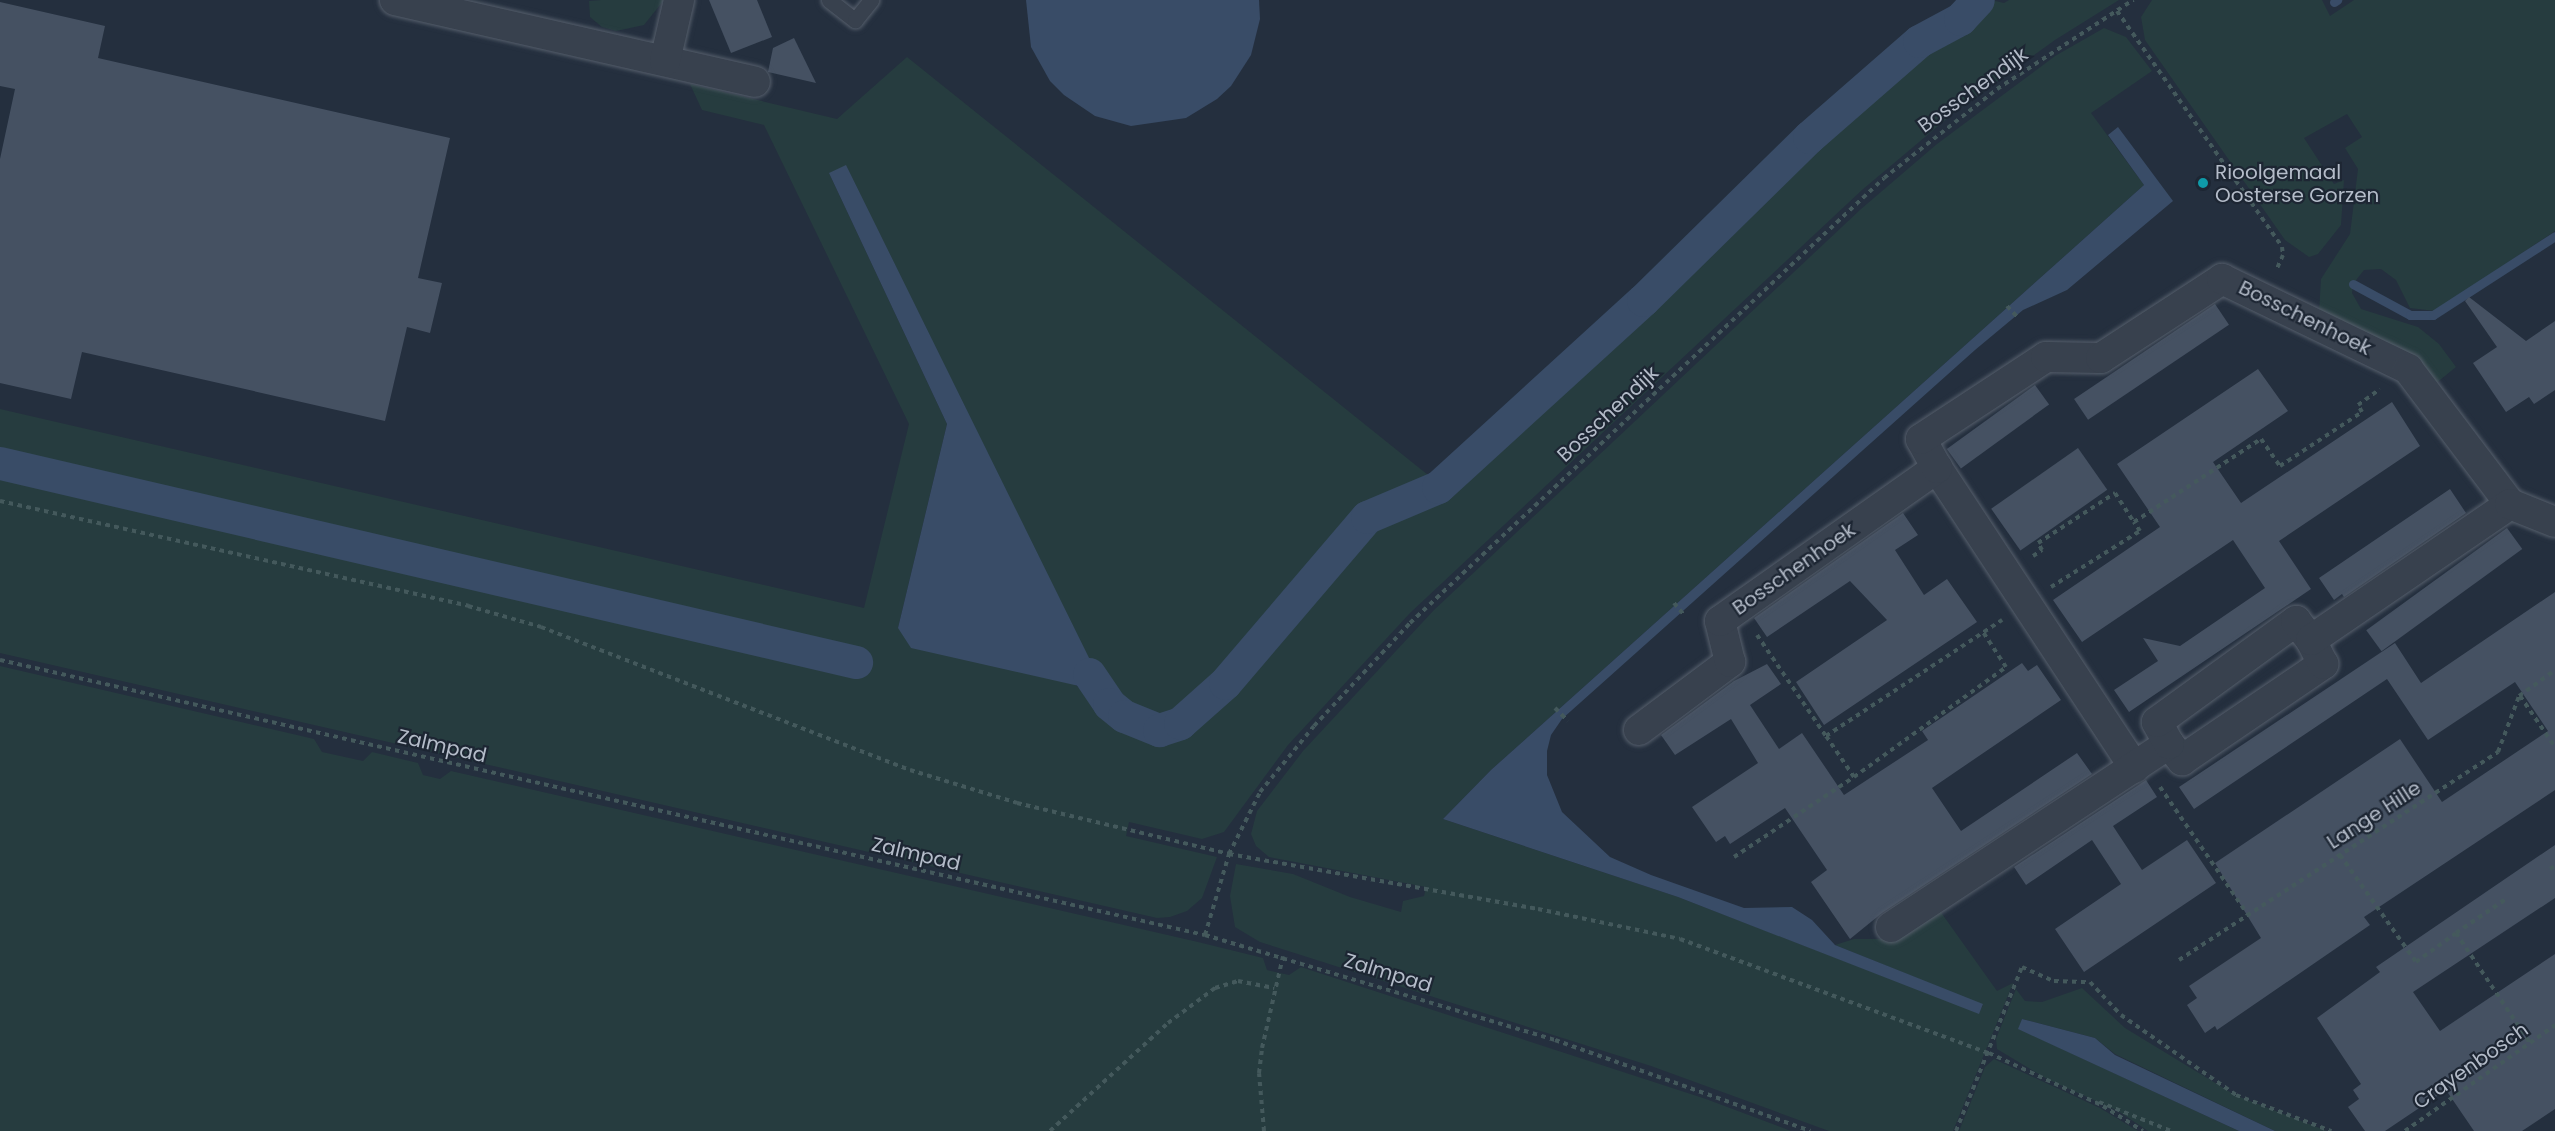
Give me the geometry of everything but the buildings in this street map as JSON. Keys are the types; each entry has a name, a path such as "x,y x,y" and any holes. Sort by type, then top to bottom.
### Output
{"street":[{"path":"395,0 755,82"},
{"path":"665,61 679,0"},
{"name":"Bosschenhoek","path":"2139,766 2038,595 1937,468 1921,439 2046,357 2101,358 2222,279 2264,297 2408,369 2510,504"},
{"name":"Bosschenhoek","path":"1639,730 1730,662 1720,621 1937,468"},
{"path":"2311,640 2510,504 2555,522"},
{"path":"2296,621 2311,640 2323,664 2182,760 2169,744 2157,722 2296,621"},
{"path":"1891,927 2139,766 2169,744"}],"lane":[{"path":"829,0 855,20 871,0"}],"path":[{"name":"Bosschendijk","path":"1205,935 1229,854 1252,804 1287,756 1451,583 1884,178 1997,89 2133,0"},
{"path":"2117,11 2282,247 2282,259 2264,297"},
{"path":"2007,306 2018,318"},
{"path":"2134,522 2261,439 2280,466 2362,412 2358,405 2408,369"},
{"path":"1826,736 2038,595 2140,531 2115,493 2038,543 2042,550 2030,558 2037,568"},
{"path":"0,501 495,614 588,645 910,770 1017,803 1229,854 1538,909 1680,939 1989,1053 2090,1101 2143,1131"},
{"path":"2038,595 2043,578"},
{"path":"1674,603 1685,616"},
{"path":"1739,608 1854,777"},
{"path":"1734,857 1854,777 2006,667 1983,632"},
{"name":"Zalmpad","path":"0,660 1205,935 1283,956 1608,1057 1810,1131"},
{"path":"2555,670 2519,696 2555,747"},
{"name":"Lange Hille","path":"2179,960 2498,752 2519,696"},
{"path":"1555,708 1568,721"},
{"path":"2139,766 2248,915"},
{"path":"2340,855 2416,962 2506,899"},
{"path":"2550,869 2555,866"},
{"path":"2456,933 2530,1042"},
{"path":"1264,1131 1259,1073 1274,988 1283,956"},
{"path":"1956,1131 2022,967 2054,981 2090,982 2121,1015 2236,1095 2331,1131"},
{"path":"1050,1131 1168,1023 1215,988 1238,981 1274,988"},
{"name":"Crayenbosch","path":"2405,1131 2555,1025"},
{"path":"2090,1101 2116,1107 2171,1131"}],"green space":[{"path":"664,0 644,25 616,31 602,27 590,17 589,1"},
{"path":"1991,0 2004,3 2009,0 2119,0 2055,40 1956,111 1862,190 1410,613 1288,745 1224,832 1202,839 1129,822 1126,836 1217,857 1202,898 1187,911 1170,917 1157,918 0,653 0,409 864,608 909,424 764,125 702,110 690,84 837,119 907,57 1433,479 1379,496 1342,523 1192,705 1164,723 1137,719 1108,690 1095,670 829,173 947,424 898,628 1070,682 1088,693 1121,725 1142,735 1173,736 1213,707 1368,526 1425,504 1437,496 1660,297 1908,67 1965,25"},
{"path":"2152,0 2322,0 2330,16 2354,0 2555,0 2555,231 2435,311 2410,308 2396,280 2381,269 2364,270 2353,284 2352,293 2361,309 2418,327 2439,344 2456,367 2435,384 2319,313 2321,279 2350,234 2358,169 2345,148 2362,137 2347,114 2304,138 2334,184 2344,180 2341,225 2318,254 2309,257 2285,240 2145,40 2141,17"},
{"path":"2104,28 2126,37 2152,71 2091,113 2144,185 1491,770 1443,819 1678,897 1979,1013 1983,1005 1835,945 1854,939 1896,939 1940,911 1997,991 2013,983 1953,1131 1829,1131 1651,1066 1260,942 1235,927 1230,896 1236,864 1293,874 1350,897 1401,912 1403,901 1424,896 1426,887 1269,857 1256,846 1251,834 1257,811 1303,751 1434,610 1861,209 1937,144 2055,56"},
{"path":"0,666 314,739 322,752 363,761 372,752 418,763 423,775 440,779 451,771 1198,942 1263,958 1267,970 1289,975 1301,967 1706,1099 1791,1131 0,1131"},
{"path":"2082,988 2125,1028 2235,1095 2327,1131 2275,1131 2115,1054 2095,1038 2022,1019 2019,1029 2239,1131 2148,1131 2118,1111 2047,1079 1997,1049 1996,1039 2016,989 2025,1001 2042,1002"},
{"path":"1994,1059 2100,1108 2138,1131 1959,1131 1985,1067"}],"water":[{"path":"1026,0 1259,0 1260,19 1251,55 1231,86 1217,99 1186,118 1131,126 1095,116 1064,95 1050,81 1031,47"},
{"path":"2118,127 2173,201 2067,290 2023,310 1975,350 1562,719 1551,735 1547,751 1547,775 1562,812 1610,857 1651,875 1744,908 1792,907 1812,920 1835,945 1983,1004 1979,1014 1678,897 1443,819 1491,770 2144,185 2108,135"},
{"path":"846,165 1095,670 1121,705 1107,715 1079,686 911,648 898,628 947,424 829,173"},
{"path":"2022,1019 2095,1038 2115,1055 2275,1131 2239,1131 2018,1029"}],"waterway":[{"path":"1089,674 1109,704 1124,716 1159,730 1180,723 1225,683 1367,517 1438,487 1643,300 1809,137 1919,41 1960,19 1978,0"},
{"path":"2353,284 2410,315 2433,315 2555,236"},
{"path":"0,463 856,662"}],"place":[{"name":"Rioolgemaal Oosterse Gorzen","path":"2203,183"}]}
